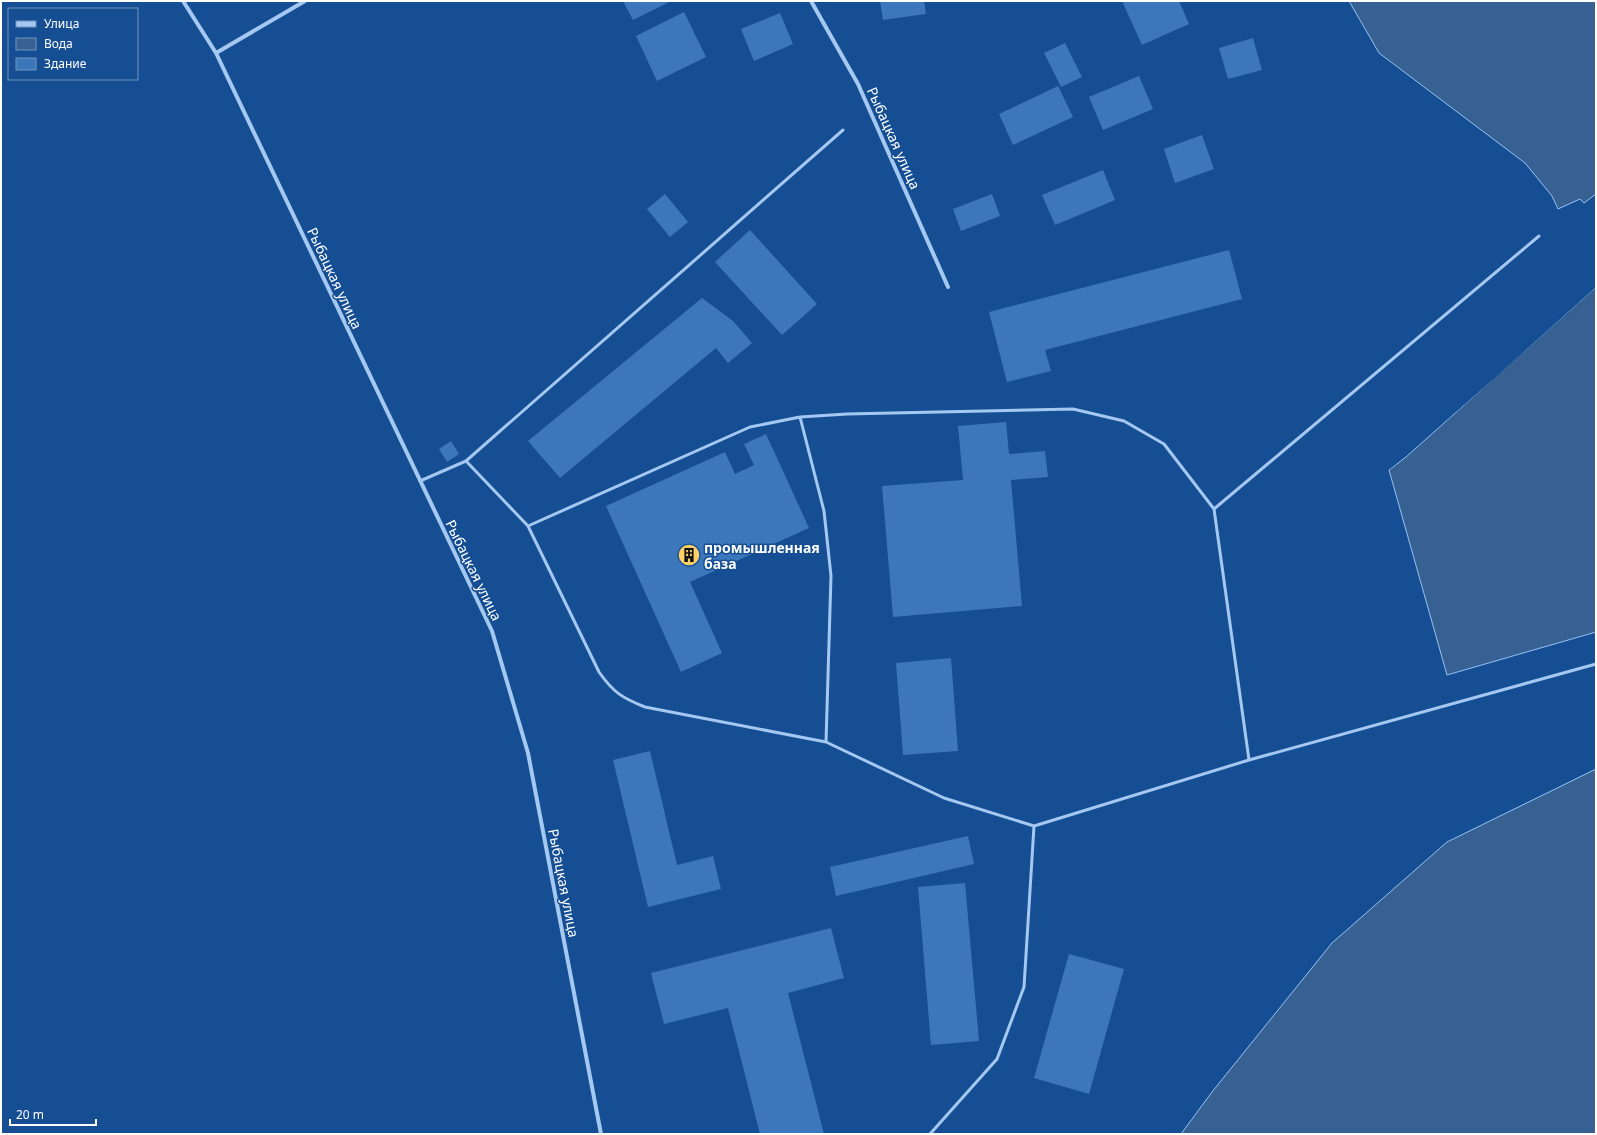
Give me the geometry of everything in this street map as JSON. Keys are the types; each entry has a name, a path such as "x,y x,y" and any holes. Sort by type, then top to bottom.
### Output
{"street":[{"name":"Рыбацкая улица","path":"183,1 216,54 418,481 492,632 528,752 601,1134"},
{"path":"216,54 305,1"},
{"name":"Рыбацкая улица","path":"811,1 858,84 948,287"}],"lane":[{"path":"418,481 466,461 843,130"},
{"path":"1214,508 1539,236"},
{"path":"528,526 750,427 800,417 1073,408 1124,421 1164,444 1214,508 1248,760"},
{"path":"800,417 824,511 831,576 826,742"},
{"path":"466,461 528,526 600,672 611,688 626,700 645,707 826,742 944,798 1034,826 1248,760 1596,664"},
{"path":"930,1134 997,1059 1024,988 1034,826"}],"water":[{"path":"1349,1 1596,1 1596,194 1584,203 1580,199 1558,209 1552,196 1525,163 1379,53"},
{"path":"1596,287 1596,632 1447,675 1389,470 1406,457"},
{"path":"1596,769 1596,1134 1181,1134 1212,1092 1332,943 1447,842"}],"pier":[{"path":"1596,285 1596,287 1495,378 1389,470 1398,460"}],"building":[{"path":"623,1 671,1 633,20"},
{"path":"880,1 924,1 926,14 883,20"},
{"path":"1122,1 1179,1 1189,24 1142,45"},
{"path":"684,12 706,57 657,81 636,36"},
{"path":"780,13 793,44 754,61 741,29"},
{"path":"1253,38 1262,70 1228,79 1219,48"},
{"path":"1065,43 1082,77 1061,87 1044,53"},
{"path":"1139,76 1153,109 1103,130 1089,97"},
{"path":"1058,86 1073,117 1013,145 999,114"},
{"path":"1202,135 1214,169 1175,183 1164,149"},
{"path":"1103,170 1115,200 1055,225 1042,195"},
{"path":"665,194 688,222 670,237 647,209"},
{"path":"992,194 1000,216 961,231 953,209"},
{"path":"750,230 817,304 782,335 715,262"},
{"path":"1229,250 1242,299 1045,350 1051,371 1007,382 989,312"},
{"path":"702,298 733,321 752,343 728,363 716,348 560,478 528,441"},
{"path":"1006,422 1009,454 1045,451 1048,477 1011,480 1022,606 893,617 882,486 963,480 958,426"},
{"name":"промышленная база","path":"766,434 809,528 690,582 722,653 681,672 606,506 725,452 735,474 754,465 744,444"},
{"path":"451,441 459,454 447,462 439,449"},
{"path":"951,658 958,751 903,755 896,663"},
{"path":"650,751 677,865 713,856 721,889 648,907 613,760"},
{"path":"968,836 974,864 836,896 830,867"},
{"path":"965,883 979,1041 931,1045 918,887"},
{"path":"831,928 844,978 788,993 824,1134 760,1134 728,1008 664,1024 651,973"},
{"path":"1069,954 1124,969 1089,1094 1034,1078"}],"place":[{"name":"промышленная база","path":"689,555"}]}
